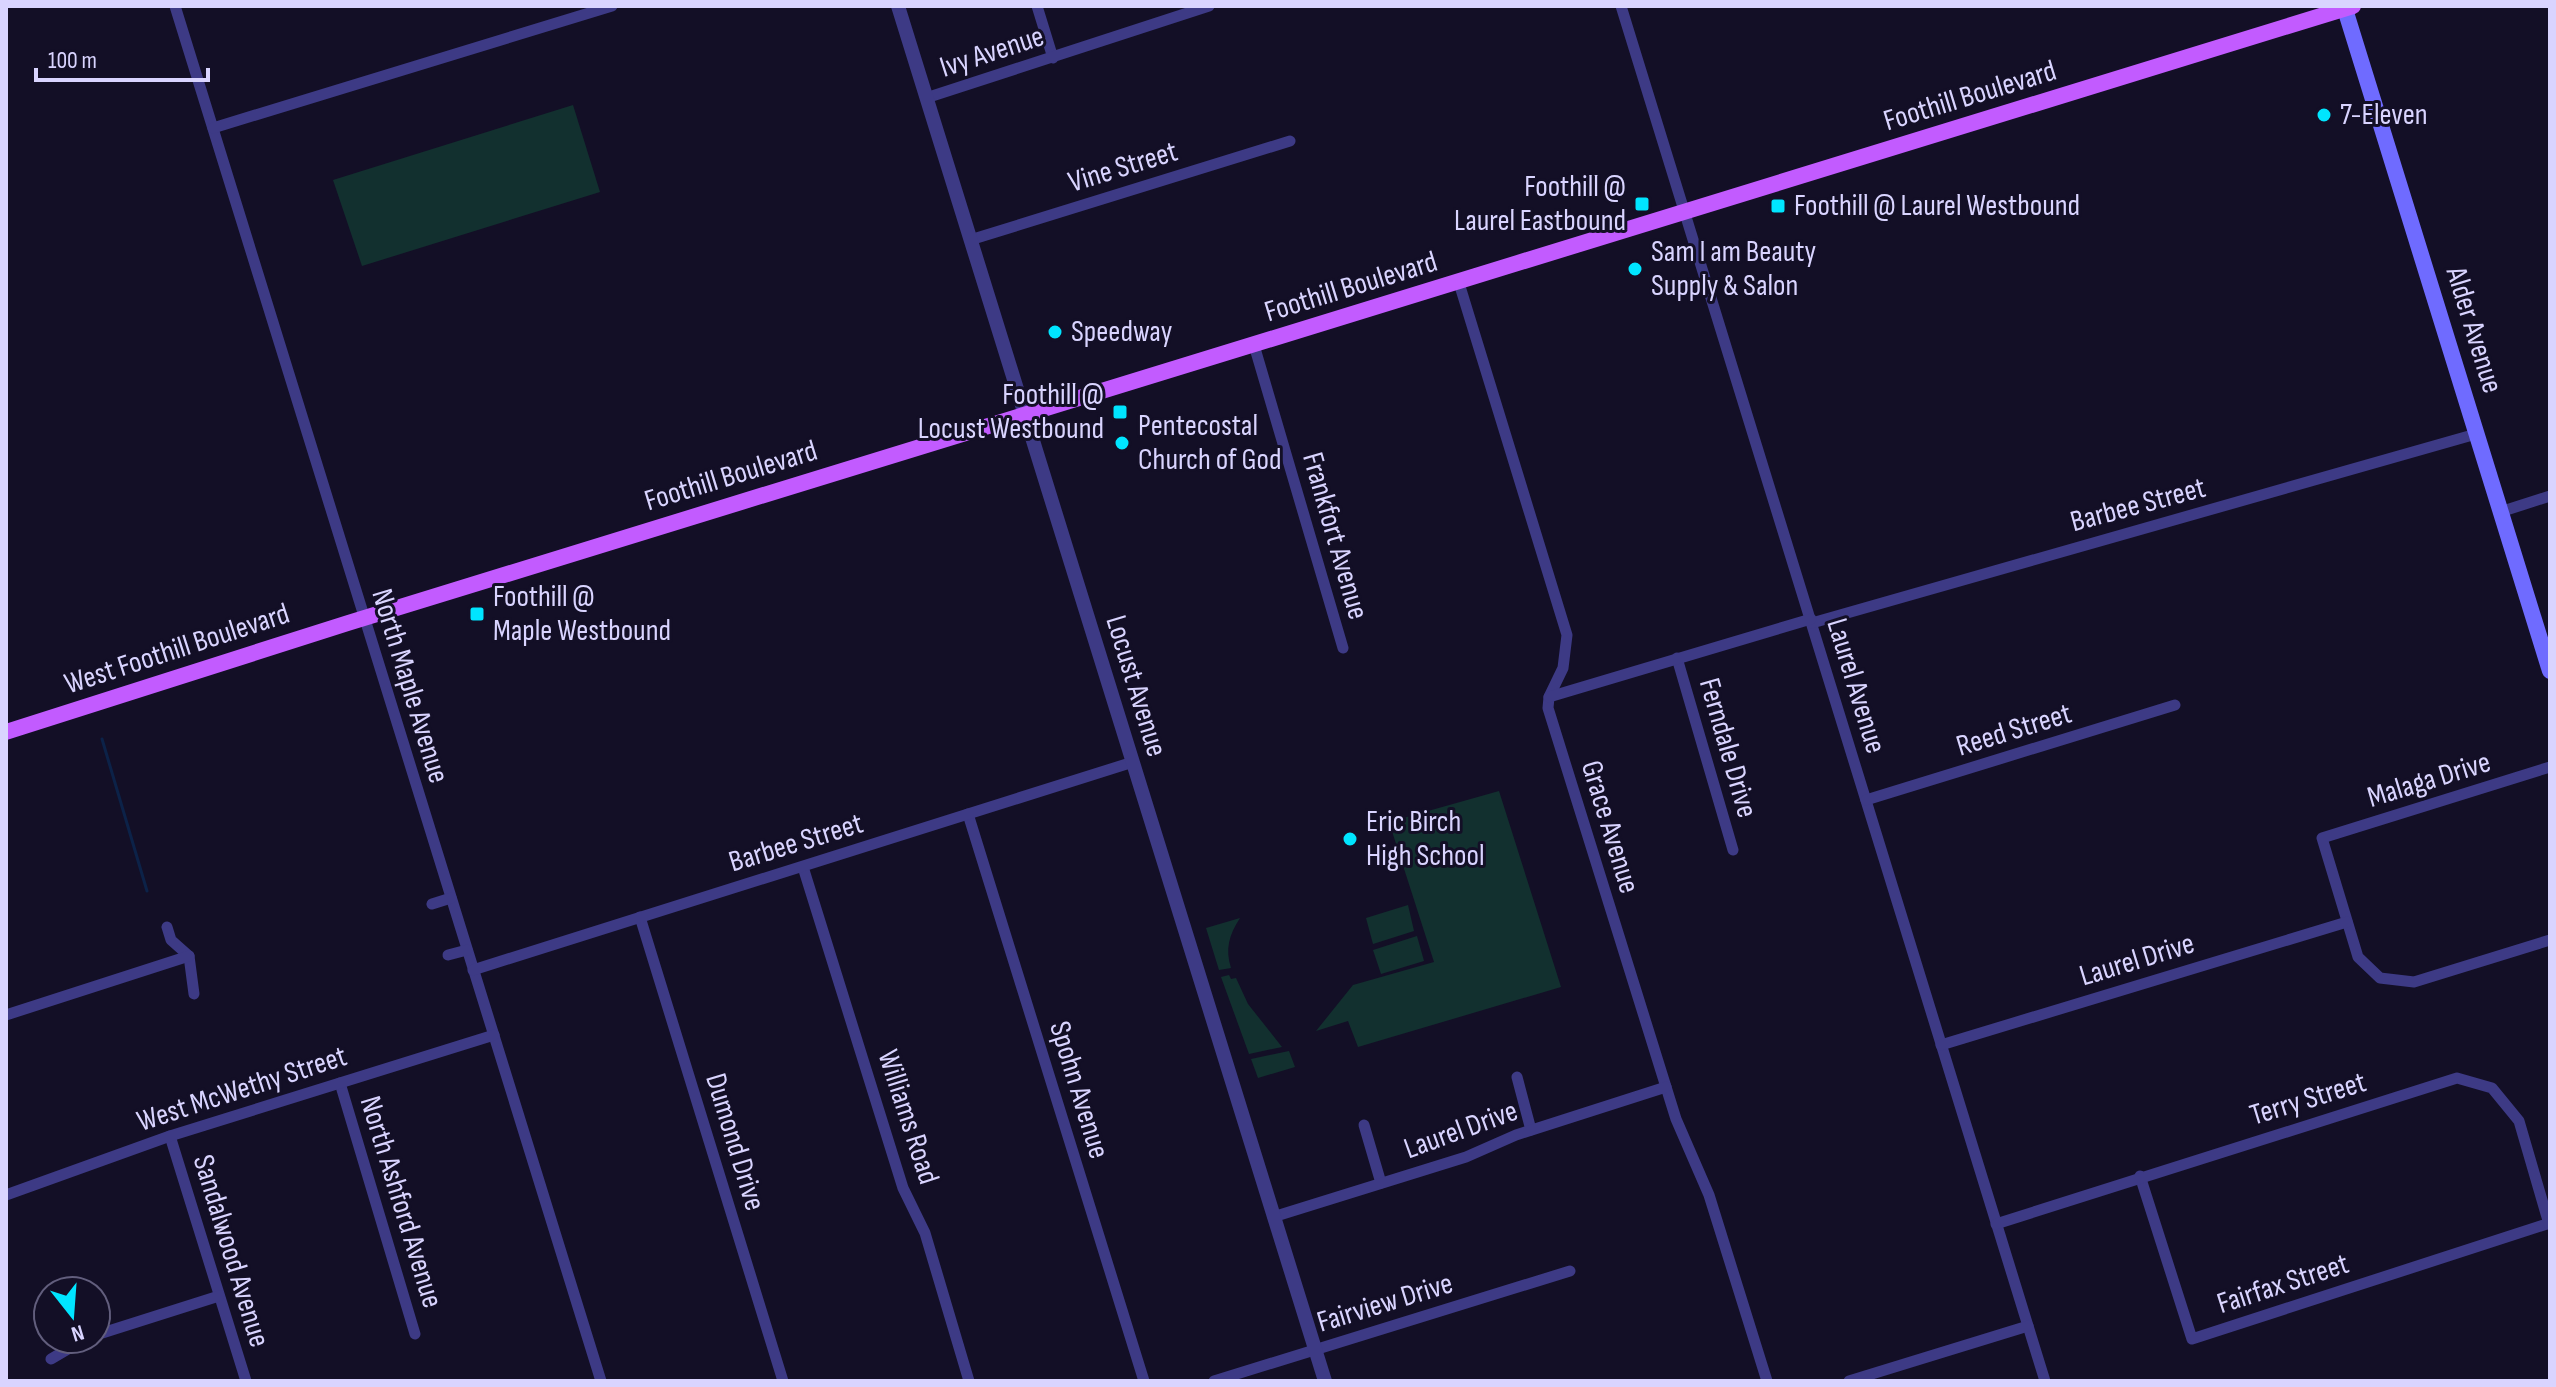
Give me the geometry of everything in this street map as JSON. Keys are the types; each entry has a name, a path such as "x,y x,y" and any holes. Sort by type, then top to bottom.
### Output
{"main road":[{"name":"Foothill Boulevard","path":"364,618 1687,213 2347,7"},
{"name":"Alder Avenue","path":"2347,7 2550,671"},
{"name":"West Foothill Boulevard","path":"6,732 364,618"}],"street":[{"name":"North Maple Avenue","path":"175,6 601,1381"},
{"path":"213,128 612,6"},
{"name":"Locust Avenue","path":"898,6 1325,1381"},
{"path":"1037,6 1053,58"},
{"name":"Ivy Avenue","path":"926,98 1053,58 1181,10 1209,6"},
{"name":"Laurel Avenue","path":"1621,6 2045,1381"},
{"name":"Vine Street","path":"970,240 1290,141"},
{"path":"1459,283 1567,635 1563,668 1549,697"},
{"name":"Frankfort Avenue","path":"1254,345 1343,648"},
{"name":"Barbee Street","path":"1549,697 1677,658 2476,434"},
{"path":"2500,512 2550,496"},
{"name":"Ferndale Drive","path":"1677,658 1733,850"},
{"name":"Grace Avenue","path":"1549,697 1548,708 1666,1087 1682,1137 1709,1195 1767,1381"},
{"name":"Reed Street","path":"1866,800 2175,705"},
{"name":"Barbee Street","path":"473,970 1133,762"},
{"name":"Malaga Drive","path":"2347,922 2322,838 2550,767"},
{"name":"Spohn Avenue","path":"968,814 1144,1381"},
{"name":"Williams Road","path":"803,867 903,1188 925,1233 969,1381"},
{"path":"432,904 451,898"},
{"name":"Dumond Drive","path":"640,917 783,1381"},
{"path":"2347,922 2358,957 2380,978 2397,982 2414,982 2550,940"},
{"name":"Laurel Drive","path":"1941,1045 2347,922"},
{"path":"167,927 171,940 189,956 194,994"},
{"path":"448,955 467,950"},
{"path":"6,1015 189,956"},
{"name":"West McWethy Street","path":"6,1195 170,1136 494,1035"},
{"path":"1517,1077 1531,1130"},
{"name":"Terry Street","path":"1996,1224 2457,1078 2492,1088 2519,1121 2550,1224"},
{"name":"North Ashford Avenue","path":"340,1083 415,1334"},
{"name":"Laurel Drive","path":"1273,1217 1466,1157 1531,1130 1666,1087"},
{"path":"1364,1125 1381,1183"},
{"name":"Sandalwood Avenue","path":"170,1136 246,1381"},
{"name":"Fairfax Street","path":"2140,1176 2192,1339 2550,1224"},
{"name":"Fairview Drive","path":"1214,1381 1570,1271"},
{"path":"112,1330 219,1296"},
{"path":"1849,1381 2028,1326"},
{"path":"51,1359 58,1355"}],"green space":[{"path":"573,105 600,192 362,266 333,180"},
{"path":"1499,791 1561,987 1358,1047 1348,1021 1316,1031 1353,985 1434,962 1389,822"},
{"path":"1408,905 1414,931 1373,944 1366,918"},
{"path":"1240,918 1229,942 1231,968 1219,970 1206,928"},
{"path":"1417,936 1424,961 1381,974 1373,950"},
{"path":"1229,975 1231,979 1236,978 1248,1004 1282,1047 1249,1054 1221,977"},
{"path":"1289,1051 1295,1067 1258,1078 1251,1059"}],"waterway":[{"path":"102,739 147,891"}],"place":[{"name":"7-Eleven","path":"2324,115"},
{"name":"Foothill @ Laurel Eastbound","path":"1642,204"},
{"name":"Foothill @ Laurel Westbound","path":"1778,206"},
{"name":"Sam I am Beauty Supply & Salon","path":"1635,269"},
{"name":"Speedway","path":"1055,332"},
{"name":"Foothill @ Locust Westbound","path":"1120,412"},
{"name":"Pentecostal Church of God","path":"1122,443"},
{"name":"Foothill @ Maple Westbound","path":"477,614"},
{"name":"Eric Birch High School","path":"1350,839"}]}
